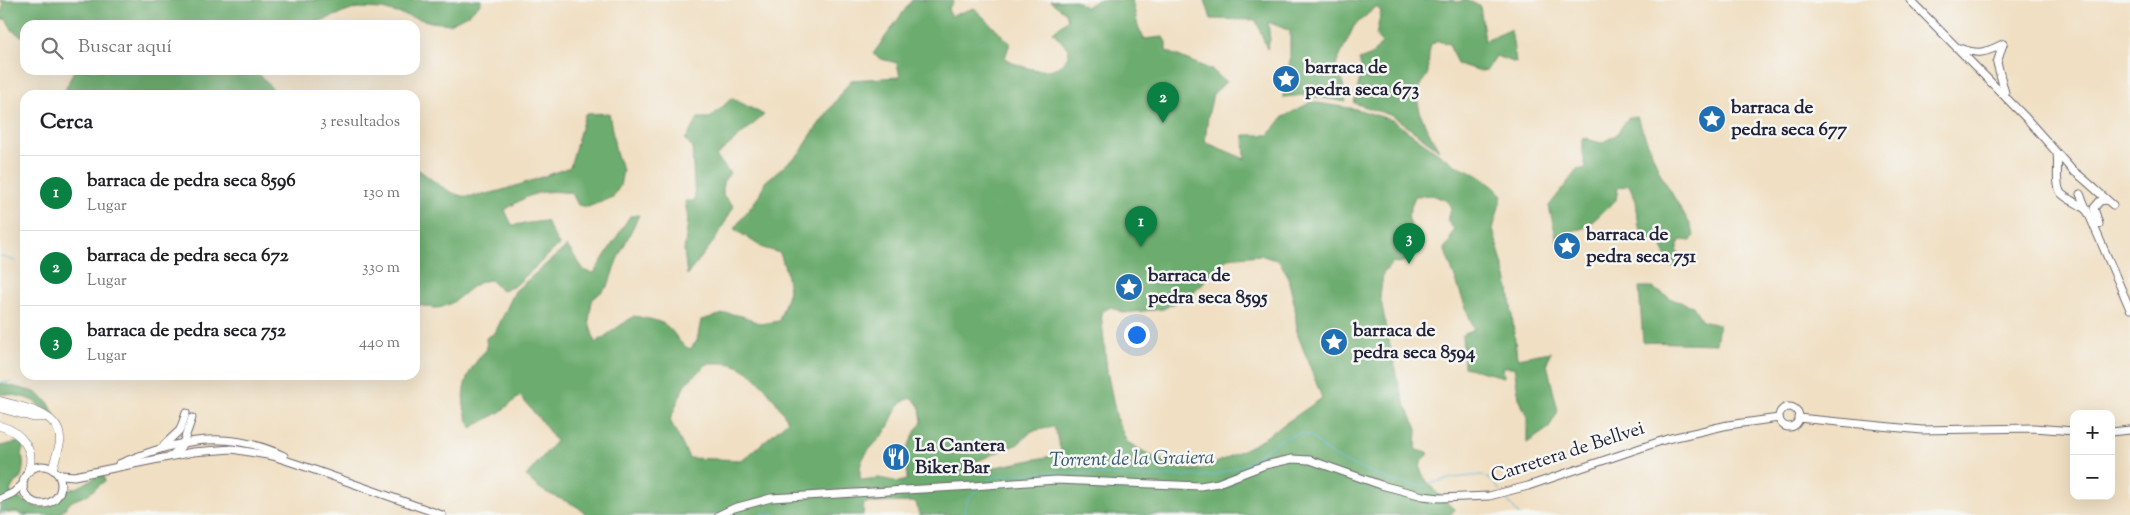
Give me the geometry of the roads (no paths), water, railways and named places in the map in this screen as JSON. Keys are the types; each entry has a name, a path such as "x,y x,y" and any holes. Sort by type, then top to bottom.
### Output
{"highway":[{"path":"0,401 46,416 56,425 60,441 55,471"},
{"path":"0,408 32,417 44,418 53,425 58,442 52,457 45,465"},
{"path":"0,426 14,432 25,443 31,460 28,472"}],"main road":[{"path":"1910,0 2008,100 2073,171 2079,174 2083,180 2113,206"},
{"path":"1956,47 1970,52 1989,52 2003,44 1997,63 2002,86 2008,100"},
{"path":"1981,52 1997,63"},
{"path":"2057,153 2057,185 2059,192 2084,208 2089,214"},
{"path":"2058,178 2063,173 2073,171"},
{"path":"2083,180 2081,192 2130,310"},
{"path":"2068,198 2074,197 2081,192 2097,193"},
{"path":"2106,200 2097,203 2094,213 2112,255 2117,278"},
{"name":"Carretera de Bellvei","path":"1788,407 1794,409 1798,418 1796,423 1790,426 1782,424 1779,418 1782,409 1788,407"},
{"path":"191,416 192,429 198,437 250,443 278,453 309,468"},
{"path":"149,461 180,450 191,416"},
{"path":"157,449 174,437 184,422 191,416"},
{"name":"Carretera de Bellvei","path":"719,515 743,505 771,498 1056,480 1200,486 1218,483 1265,465 1292,459 1310,460 1381,485 1423,496 1458,498 1506,492 1667,439 1710,428 1779,418"},
{"name":"Carretera de Bellvei","path":"1798,418 1922,430 2034,428 2070,431"},
{"path":"2115,432 2130,430"},
{"path":"109,468 157,449 184,442 213,439"},
{"path":"2,498 18,490 33,467 45,465 62,475 74,476 193,452 232,449 273,456 442,515"},
{"path":"55,471 61,481 61,489"},
{"path":"22,484 26,496 34,502 42,504 52,502 58,496 65,482 74,476"},
{"path":"2,498 26,496"}],"waterway":[{"path":"0,256 15,261"},
{"path":"0,382 12,382"},
{"name":"Torrent de la Graiera","path":"987,482 992,478 1012,473 1086,473 1128,477 1213,476 1245,464 1282,439 1300,433 1311,436 1326,451 1349,464 1396,482 1420,486 1453,478 1481,475 1492,480 1500,491"},
{"name":"Torrent de la Graiera","path":"964,515 968,500 978,489"},
{"name":"Torrent de la Graiera","path":"1504,496 1519,515"},
{"path":"3,510 4,515"},
{"name":"Torrent de la Graiera","path":"760,515 765,513 777,515"}],"place":[{"name":"barraca de pedra seca 673","path":"1286,79"},
{"name":"barraca de pedra seca 677","path":"1712,119"},
{"name":"barraca de pedra seca 672","path":"1163,123"},
{"name":"barraca de pedra seca 751","path":"1567,246"},
{"name":"barraca de pedra seca 8596","path":"1141,247"},
{"name":"barraca de pedra seca 752","path":"1409,264"},
{"name":"barraca de pedra seca 8595","path":"1129,287"},
{"name":"barraca de pedra seca 8594","path":"1334,342"},
{"name":"La Cantera Biker Bar","path":"896,457"}]}
